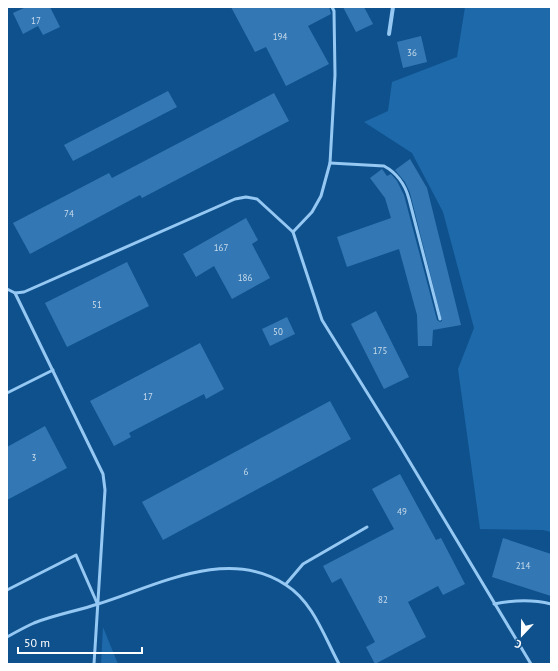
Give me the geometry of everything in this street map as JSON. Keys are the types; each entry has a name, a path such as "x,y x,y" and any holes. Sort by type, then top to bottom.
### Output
{"street":[{"path":"388,34 393,7"}],"lane":[{"path":"293,232 312,212 321,196 330,163 335,75 334,11 332,7"},
{"path":"330,163 384,166 392,170 403,183 409,199 440,319"},
{"path":"7,289 15,293 24,292 236,199 246,197 256,199 293,232 322,320 399,444 531,664"},
{"path":"15,293 103,474 105,490 94,664"},
{"path":"7,393 53,370"},
{"path":"286,584 302,564 367,527"},
{"path":"7,590 76,555 98,604"},
{"path":"7,637 35,623 202,570 246,570 268,575 286,584 308,605 339,664"},
{"path":"494,604 513,600 535,600 551,604"}],"shaded area":[{"path":"465,7 551,7 551,532 543,530 480,529 458,369 474,328 443,212 412,153 364,122 388,111 392,82 457,57"},
{"path":"103,627 118,664 101,664"}],"building":[{"path":"26,7 50,7 60,27 43,35 38,26 23,34 13,13"},
{"path":"231,7 329,7 331,14 308,26 329,64 286,86 266,47 255,52"},
{"path":"343,7 364,7 373,24 356,32"},
{"path":"421,36 427,62 403,68 397,42"},
{"path":"168,91 177,107 73,161 64,145"},
{"path":"274,93 289,121 142,198 140,195 30,254 13,223 109,173 112,178"},
{"path":"410,159 427,188 461,325 433,330 432,346 418,346 417,315 399,249 347,267 337,237 391,218 385,198 370,178 382,169 387,176 391,174 397,181 404,195 437,320 440,322 442,321 410,193 405,182 395,170"},
{"path":"246,218 258,240 252,244 270,278 232,299 214,266 196,277 183,254"},
{"path":"127,262 149,306 67,347 45,303"},
{"path":"376,311 409,377 384,389 351,324"},
{"path":"287,317 295,334 270,346 262,329"},
{"path":"200,343 224,389 206,399 204,394 129,433 131,437 114,446 90,401"},
{"path":"330,401 351,439 163,540 142,502"},
{"path":"45,426 67,468 7,500 7,447"},
{"path":"400,474 436,540 441,538 465,584 443,595 438,586 408,602 426,637 375,664 366,647 375,642 341,578 332,583 323,566 394,529 372,489"},
{"path":"503,538 551,554 551,596 492,577"}]}
